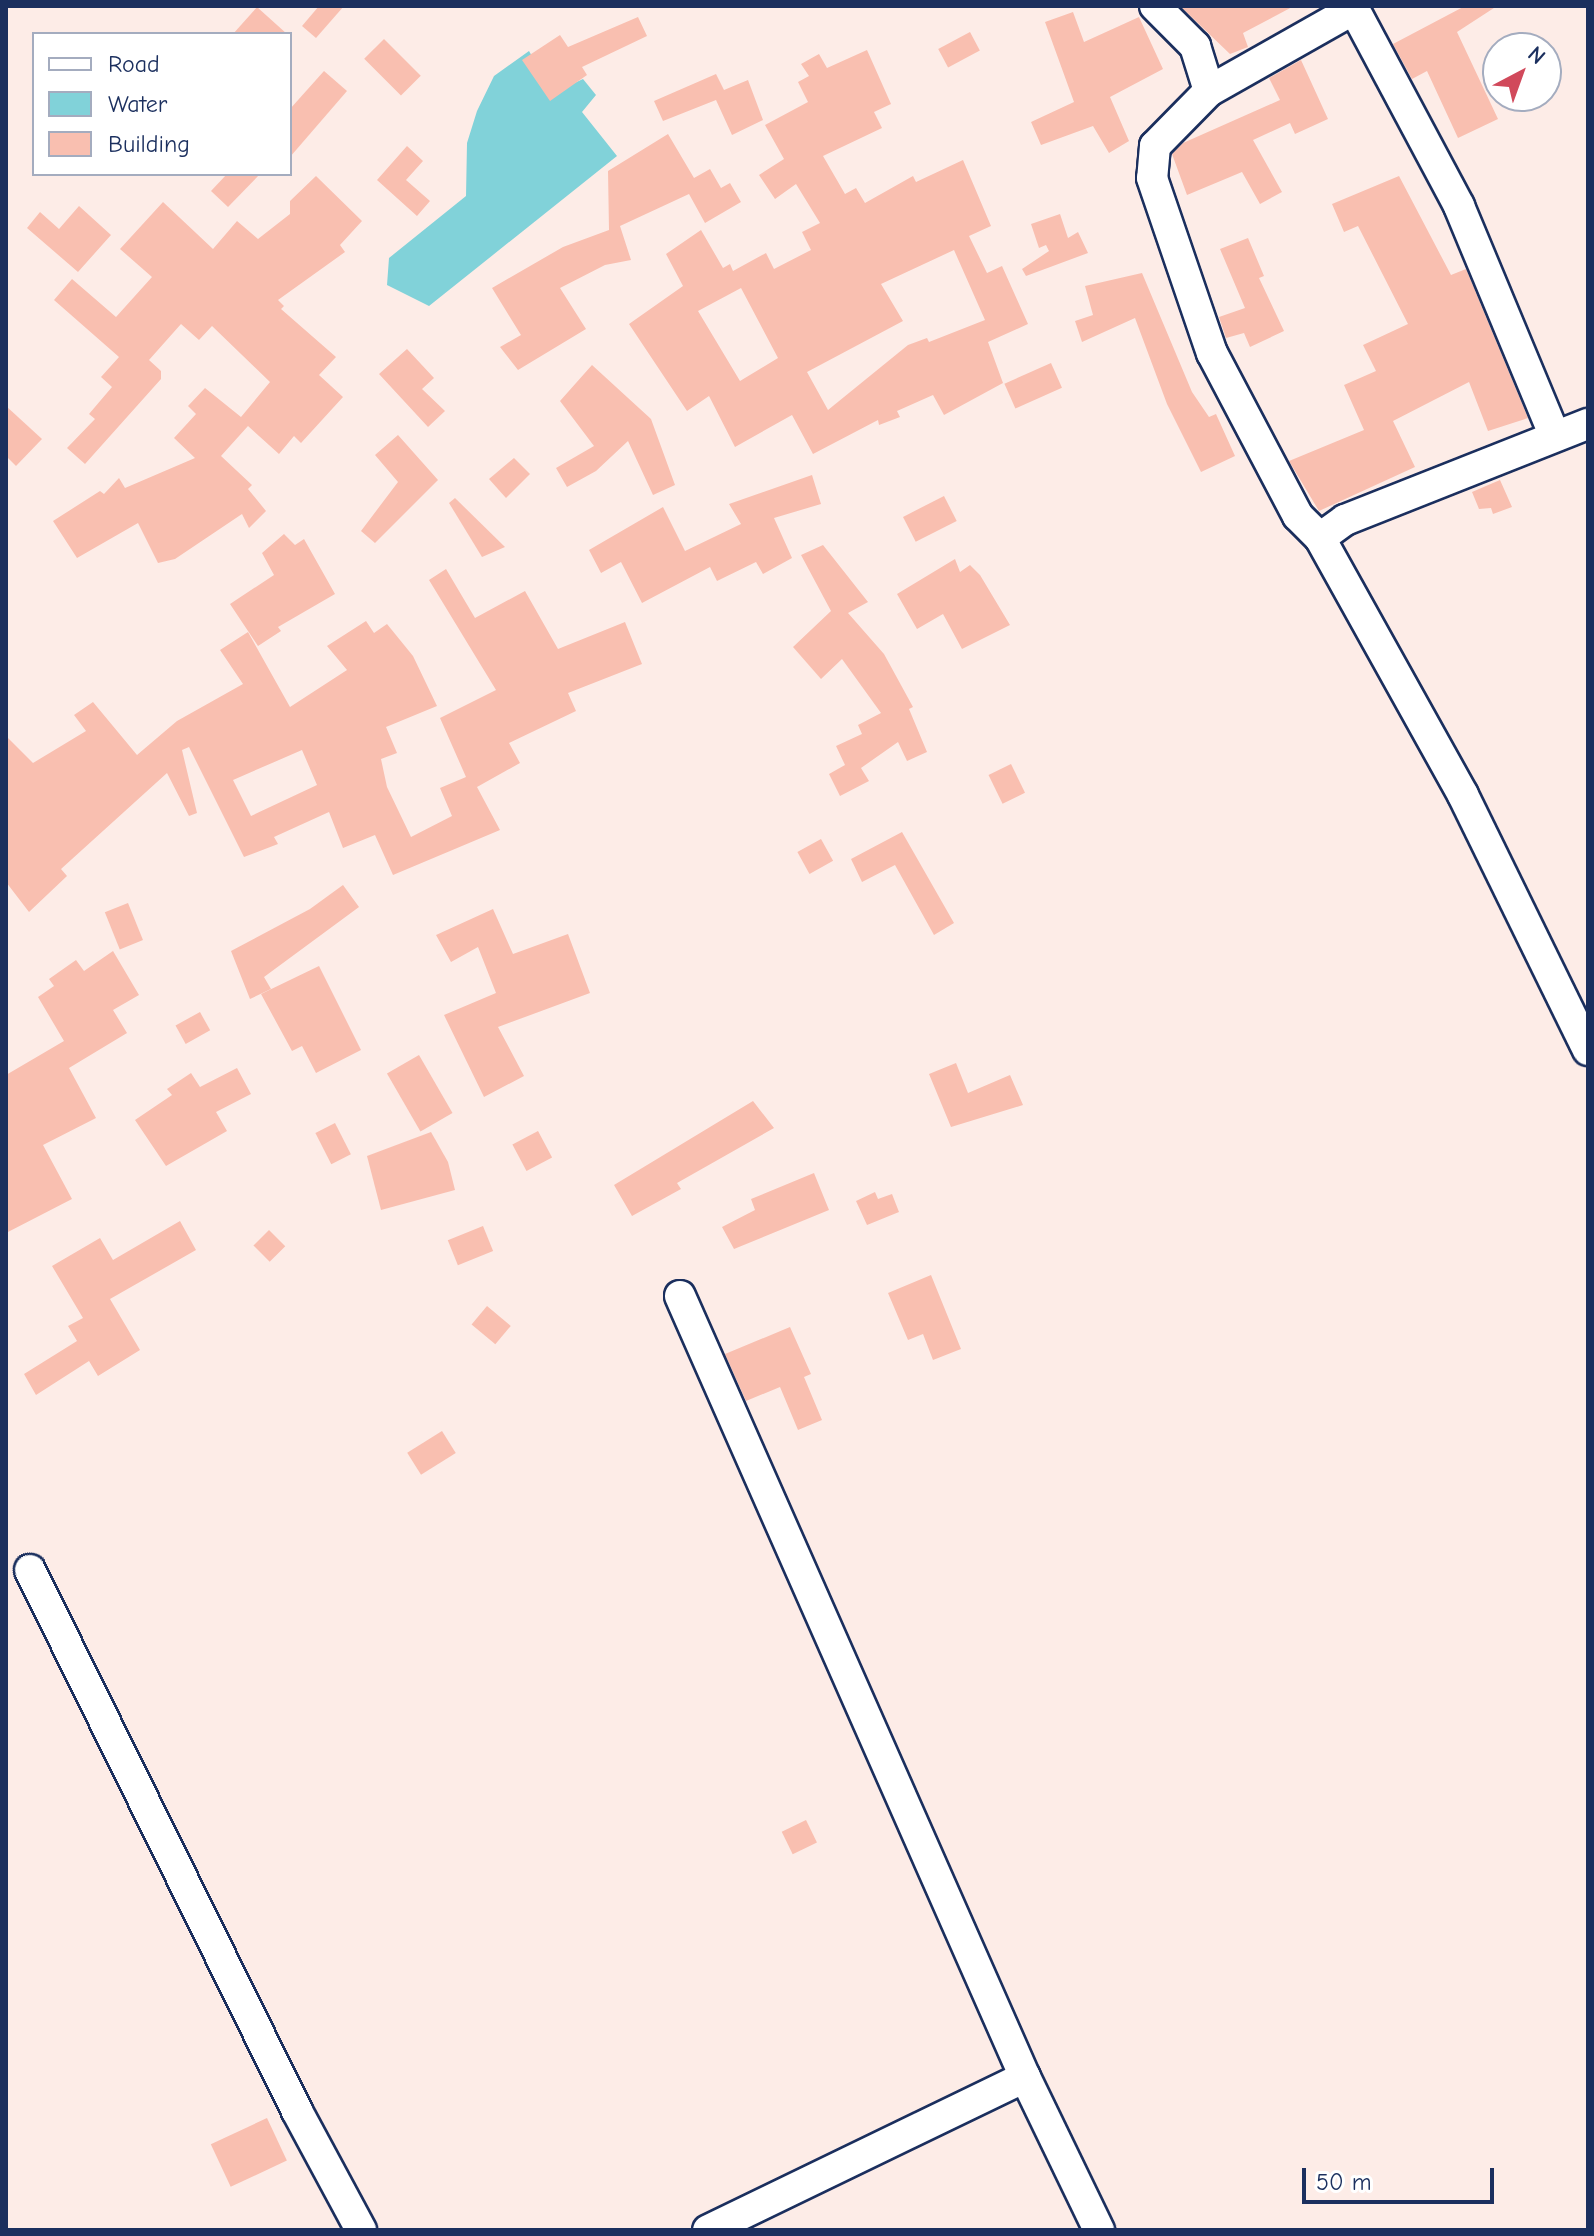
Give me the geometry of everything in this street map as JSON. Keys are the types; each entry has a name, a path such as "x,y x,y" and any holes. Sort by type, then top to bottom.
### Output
{"street":[{"path":"1155,6 1195,46 1209,91"},
{"path":"1554,434 1459,206 1354,9 1209,91 1155,146 1152,178 1212,353 1298,516 1320,538 1463,795 1588,1050"},
{"path":"1320,538 1345,520 1554,434 1588,424"},
{"path":"680,1296 1025,2077 1099,2230"},
{"path":"30,1570 297,2111 361,2230"},
{"path":"708,2230 1025,2077"}],"water":[{"path":"529,51 553,93 583,79 596,95 582,112 617,156 429,306 387,285 389,258 466,196 467,143 477,111 494,76"}],"building":[{"path":"319,6 344,6 316,38 302,26"},
{"path":"1180,6 1294,6 1243,33 1248,47 1230,54"},
{"path":"1465,6 1497,6 1457,32 1482,85 1482,112 1495,112 1498,119 1458,138 1427,71 1412,79 1393,44"},
{"path":"257,7 285,32 235,32"},
{"path":"1073,12 1084,42 1139,17 1163,69 1110,97 1129,141 1109,153 1093,126 1041,145 1031,122 1074,102 1045,22"},
{"path":"638,17 647,36 582,67 587,75 550,101 522,60 560,35 568,47"},
{"path":"970,32 980,51 948,67 938,49"},
{"path":"384,39 421,76 401,96 364,59"},
{"path":"867,50 891,104 874,112 882,128 823,156 845,194 856,188 865,203 913,176 916,182 963,160 991,226 969,236 987,273 1002,266 1028,324 988,342 1003,383 944,415 933,395 897,411 900,417 879,425 878,420 813,454 792,415 735,447 709,396 687,411 629,324 683,286 666,254 701,230 723,268 730,264 733,271 766,253 774,269 811,250 802,232 820,223 796,184 775,199 759,175 784,159 765,125 808,102 798,82 809,76 801,64 819,54 827,68","holes":["954,250 985,320 929,342 927,338 908,345 828,410 807,372 903,321 881,284","741,288 778,358 740,381 698,311"]},
{"path":"1301,60 1328,119 1295,134 1290,123 1253,140 1282,192 1260,204 1242,172 1187,195 1172,154 1183,143 1280,100 1269,78"},
{"path":"324,71 347,91 292,155 292,107"},
{"path":"716,74 724,90 748,80 763,120 732,135 716,100 663,121 654,101"},
{"path":"668,134 694,178 710,169 721,188 730,183 741,202 705,223 689,194 620,226 631,260 605,265 560,288 586,329 518,370 500,347 521,335 492,288 563,247 609,230 608,171"},
{"path":"407,146 423,161 406,180 430,201 417,216 377,180"},
{"path":"225,176 258,176 228,207 211,191"},
{"path":"316,176 362,221 340,245 345,252 278,300 284,306 281,309 336,357 319,375 343,397 301,443 294,436 279,454 248,426 221,456 252,485 248,489 266,511 249,528 242,514 175,559 158,563 138,523 77,558 53,521 100,491 104,494 119,478 125,488 195,458 174,438 196,414 188,406 205,388 241,417 270,382 212,326 199,340 181,324 149,360 161,371 161,379 85,464 67,448 95,419 89,414 112,387 101,377 119,357 54,300 72,279 116,317 152,277 120,249 163,202 213,249 237,221 258,239 290,214 290,201"},
{"path":"1399,176 1451,275 1466,269 1528,418 1488,431 1469,382 1393,421 1415,467 1319,511 1289,461 1364,430 1344,385 1376,371 1363,345 1408,324 1358,226 1344,232 1332,204"},
{"path":"79,206 111,235 78,272 27,228 40,212 59,229"},
{"path":"1060,214 1068,238 1078,232 1088,253 1026,276 1022,269 1049,251 1046,245 1039,248 1031,224"},
{"path":"1248,238 1264,276 1259,278 1284,331 1250,347 1244,333 1226,338 1219,317 1245,308 1220,249"},
{"path":"1142,273 1192,392 1209,417 1216,414 1235,456 1201,472 1167,404 1135,318 1082,342 1075,321 1093,315 1085,286"},
{"path":"407,349 434,378 422,389 445,411 428,427 379,374"},
{"path":"1051,363 1062,388 1015,408 1004,384"},
{"path":"592,365 651,419 675,485 653,495 628,441 596,471 567,487 556,468 594,446 560,401"},
{"path":"6,406 42,439 16,466 6,456"},
{"path":"398,435 438,480 375,543 361,531 398,482 375,455"},
{"path":"514,458 530,474 506,498 489,479"},
{"path":"812,475 821,504 774,518 792,558 763,574 756,562 717,581 710,567 642,603 621,562 601,573 589,550 663,507 685,551 741,524 729,504"},
{"path":"1500,480 1512,507 1493,514 1491,508 1479,509 1472,492"},
{"path":"944,496 957,521 916,542 903,517"},
{"path":"455,498 505,547 482,557 449,503"},
{"path":"284,534 295,545 304,539 335,594 278,627 281,631 258,646 230,604 274,575 262,553"},
{"path":"823,545 868,602 848,613 884,654 913,707 909,709 927,752 907,761 898,742 861,768 869,781 840,796 829,774 845,765 836,746 862,734 858,725 881,713 842,659 821,679 793,647 831,611 801,555"},
{"path":"955,559 960,572 970,565 980,575 1010,625 962,649 943,614 917,629 897,594"},
{"path":"446,569 475,618 525,591 558,649 625,622 642,664 568,693 576,711 509,743 520,763 477,787 500,830 393,875 375,835 343,848 329,812 274,837 278,844 244,857 189,747 182,750 197,813 189,816 167,773 61,869 67,876 29,912 6,882 6,736 33,763 86,731 74,715 93,702 137,755 177,721 243,684 220,650 248,632 290,707 347,670 327,646 366,621 374,633 387,624 413,656 437,706 386,727 397,753 381,759 387,787 411,837 452,816 440,788 466,777 440,718 496,690 429,580","holes":["302,750 317,785 251,816 233,780"]},
{"path":"1011,764 1025,793 1003,804 989,775"},
{"path":"902,832 954,923 934,935 895,865 862,882 851,859"},
{"path":"821,839 833,861 810,874 797,852"},
{"path":"343,885 359,907 264,977 271,989 250,999 231,951 310,909"},
{"path":"128,903 143,940 120,949 105,912"},
{"path":"493,909 513,954 568,934 590,993 498,1027 524,1076 484,1097 444,1015 496,993 478,947 451,962 436,935"},
{"path":"113,951 139,995 113,1010 127,1033 69,1068 96,1118 43,1145 72,1199 6,1233 6,1075 64,1041 38,997 54,986 49,979 76,960 84,971"},
{"path":"319,966 361,1050 316,1073 302,1046 292,1051 261,994"},
{"path":"200,1012 210,1030 186,1044 176,1026"},
{"path":"419,1055 452,1113 420,1132 387,1074"},
{"path":"956,1063 968,1093 1010,1075 1023,1105 951,1127 929,1074"},
{"path":"237,1068 251,1094 216,1112 227,1131 166,1166 135,1120 172,1095 167,1089 191,1073 200,1087"},
{"path":"753,1101 774,1128 677,1183 681,1189 632,1216 614,1185"},
{"path":"335,1123 351,1154 331,1164 315,1133"},
{"path":"538,1131 552,1157 526,1171 512,1145"},
{"path":"431,1132 448,1162 455,1190 381,1210 367,1156"},
{"path":"814,1173 829,1210 734,1249 722,1227 755,1210 751,1199"},
{"path":"875,1192 878,1199 892,1194 899,1212 867,1225 856,1201"},
{"path":"180,1221 196,1250 110,1299 140,1350 98,1376 89,1361 36,1395 24,1374 77,1341 68,1326 83,1318 52,1266 100,1238 113,1260"},
{"path":"483,1226 493,1251 458,1265 448,1240"},
{"path":"269,1230 285,1246 270,1262 253,1246"},
{"path":"931,1275 961,1349 933,1360 923,1334 908,1340 888,1293"},
{"path":"487,1306 511,1326 495,1344 472,1324"},
{"path":"790,1327 811,1374 804,1377 822,1420 798,1430 780,1387 746,1401 725,1354"},
{"path":"442,1431 456,1453 421,1475 407,1453"},
{"path":"806,1820 817,1842 793,1854 782,1832"},
{"path":"267,2118 287,2161 231,2187 211,2144"}]}
